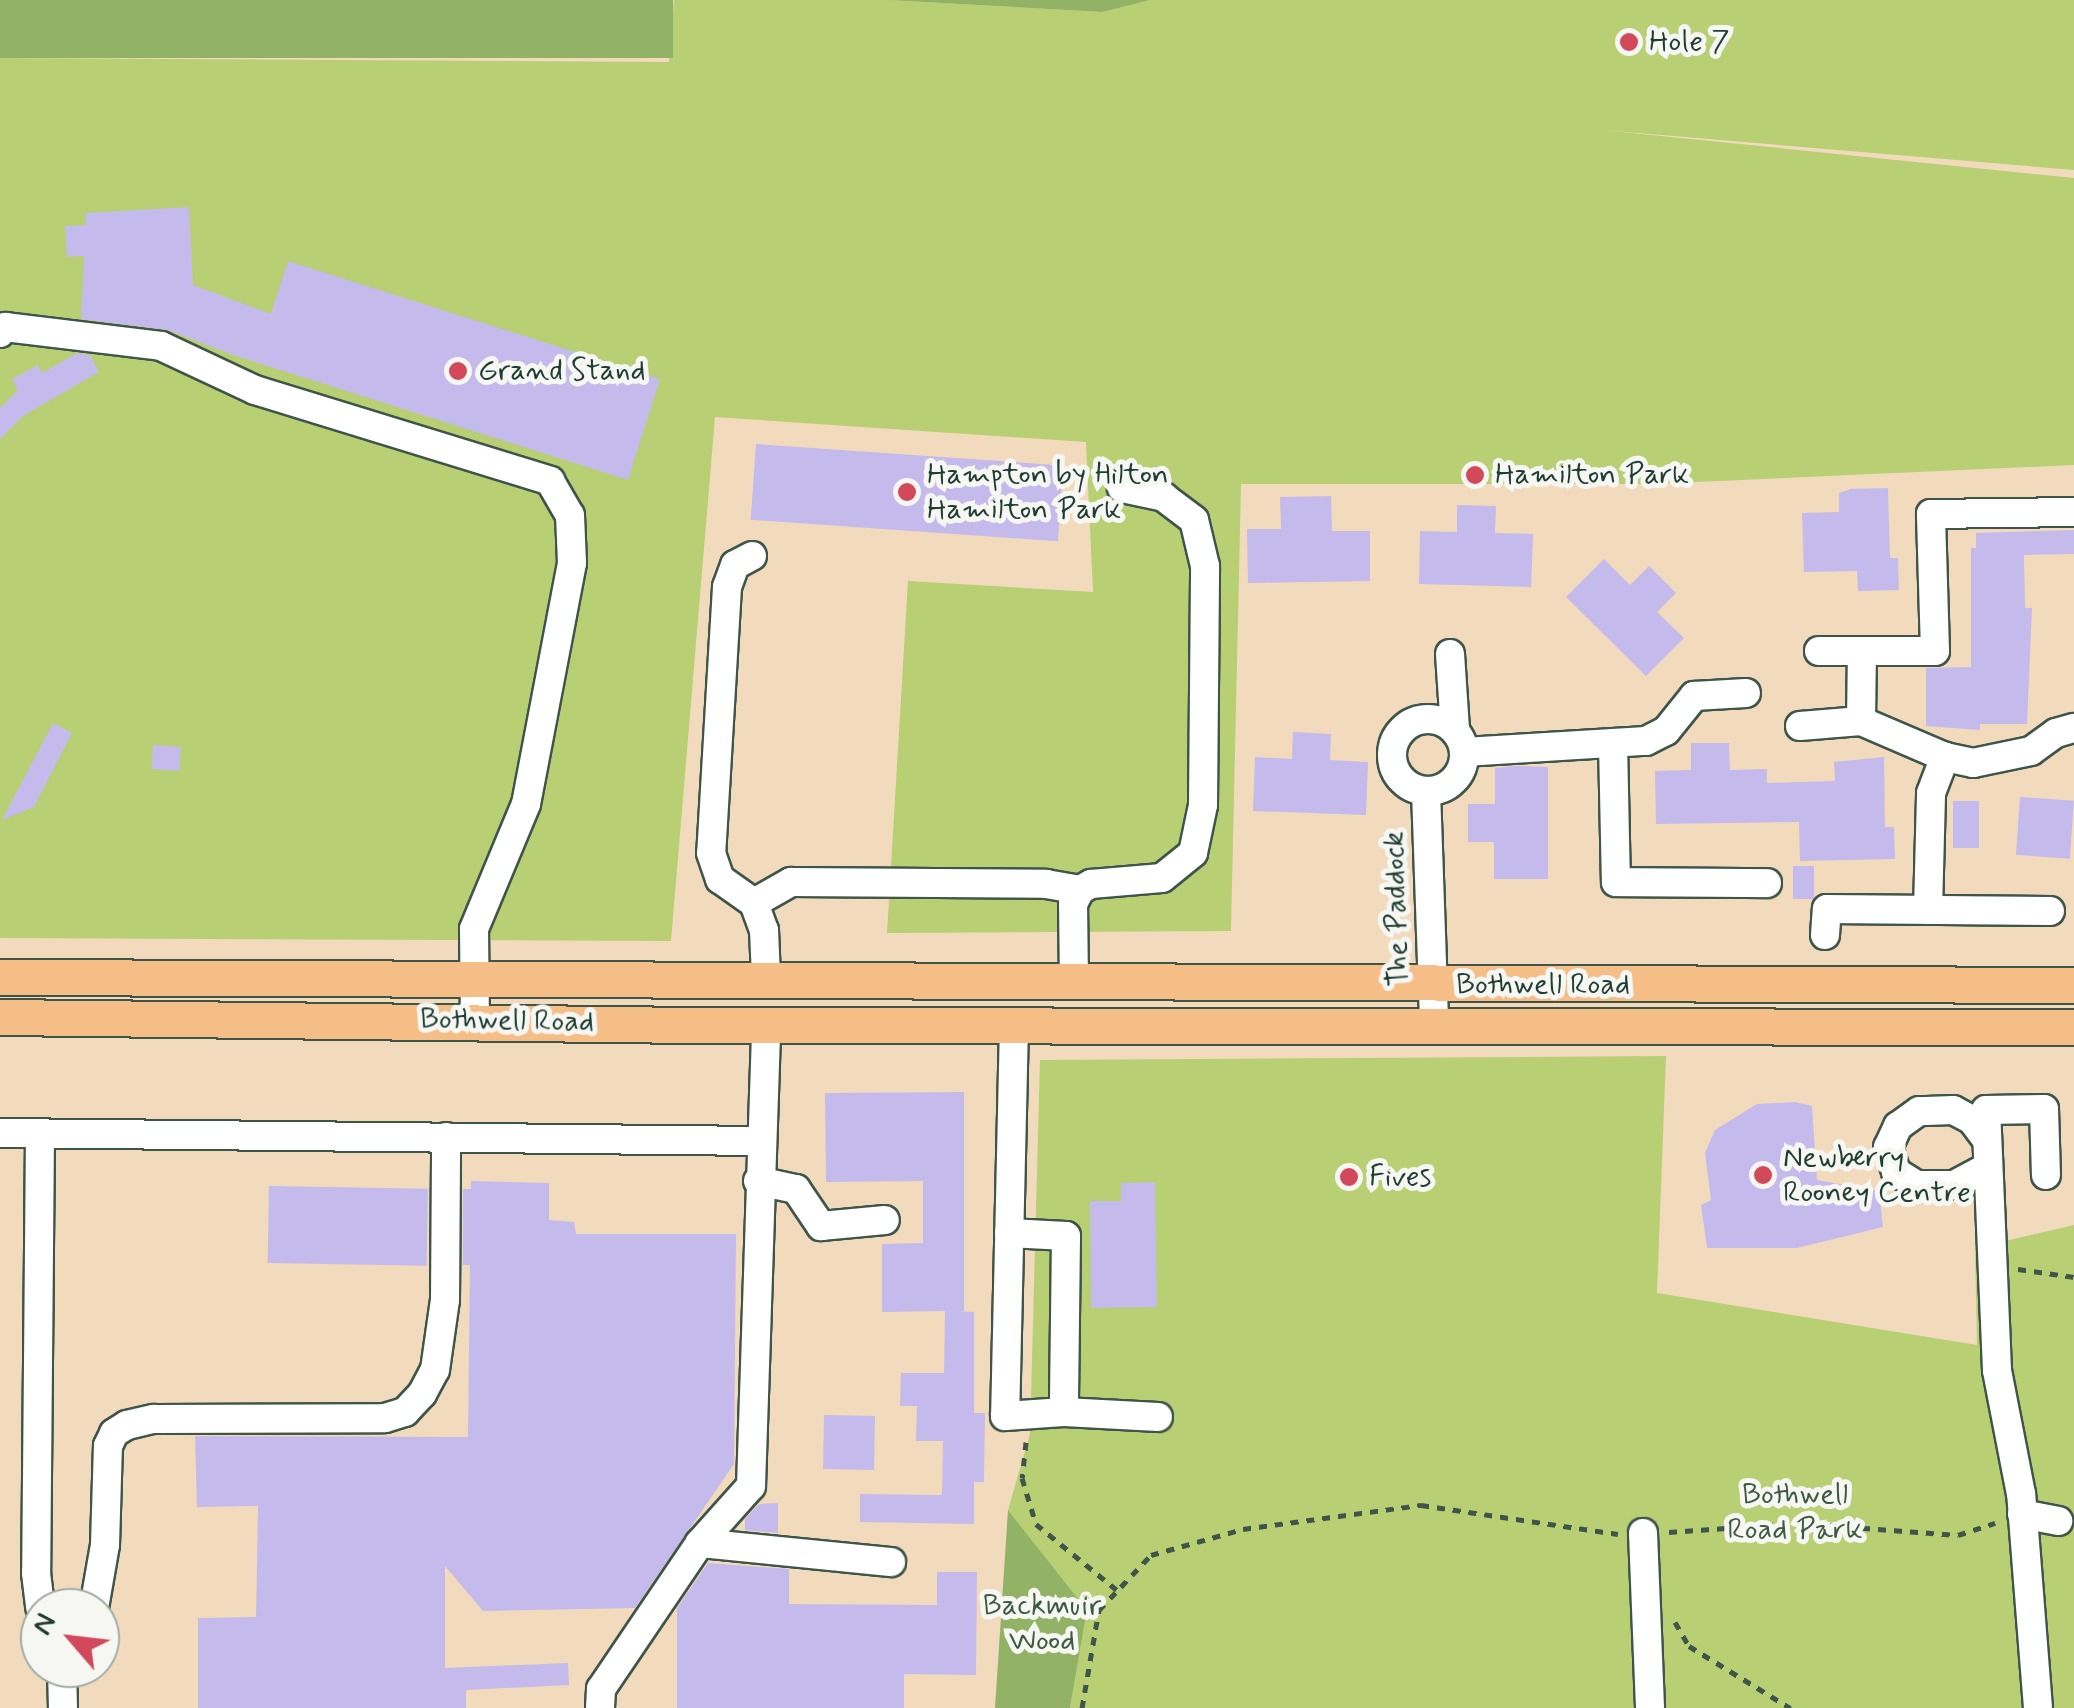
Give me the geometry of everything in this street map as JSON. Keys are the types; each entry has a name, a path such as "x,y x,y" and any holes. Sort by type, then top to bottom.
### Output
{"main road":[{"name":"Bothwell Road","path":"0,978 766,978 1013,984 2074,984"},
{"path":"766,978 766,1025"},
{"path":"1013,984 1014,1024"},
{"name":"Bothwell Road","path":"0,1018 766,1025 2074,1027"}],"street":[{"path":"0,334 5,327 161,346 255,390 550,481 570,515 572,563 526,804 474,928 475,1020"},
{"path":"1074,983 1073,904 1080,890 1091,884 1162,878 1193,852 1203,805 1205,566 1198,535 1194,520 1164,497 1122,488"},
{"path":"1819,651 1935,651 1932,514 2074,512"},
{"path":"752,556 735,564 727,587 710,853 720,879 754,903 764,930 766,978"},
{"path":"1861,720 1862,651"},
{"path":"1450,654 1460,741"},
{"name":"The Paddock","path":"1460,741 1463,764 1450,784 1426,791 1415,789 1397,774 1393,763 1395,740 1411,723 1422,719 1434,719 1460,741 1646,741 1666,731 1694,696 1746,694"},
{"path":"1800,726 1861,720 1973,764 1997,762 2031,751 2056,733 2074,728"},
{"path":"1613,743 1616,882 1767,883"},
{"path":"1928,910 1931,793 1945,756"},
{"name":"The Paddock","path":"1426,791 1434,1025"},
{"path":"754,903 791,882 1046,884 1080,890"},
{"path":"1825,935 1826,909 2050,911"},
{"path":"1014,1024 1005,1416 1064,1412 1158,1418"},
{"path":"600,1708 601,1688 700,1543 751,1486 766,1025"},
{"path":"2038,1708 2022,1514 1997,1370 1986,1110 2044,1109 2046,1175"},
{"path":"0,1133 760,1141"},
{"path":"38,1588 40,1133"},
{"path":"97,1588 104,1545 108,1446 114,1433 127,1424 154,1420 384,1418 405,1412 422,1394 435,1370 445,1300 446,1137"},
{"path":"758,1181 796,1189 820,1226 885,1220"},
{"path":"1009,1233 1066,1236 1064,1412"},
{"path":"2022,1514 2058,1520"},
{"path":"1643,1534 1650,1708"},
{"path":"700,1543 891,1562"}],"path":[{"path":"1992,1265 2074,1277"},
{"path":"1030,1414 1022,1478 1036,1524 1117,1591"},
{"path":"1082,1708 1099,1610 1151,1555 1242,1529 1420,1505 1643,1534 1798,1523 1958,1535 2022,1514"},
{"path":"1671,1614 1689,1646 1790,1708"}],"green space":[{"path":"0,0 673,0 673,58 0,58"},
{"name":"Hamilton Park","path":"674,0 888,0 1103,12 1150,0 2074,0 2074,170 1602,130 2074,178 2074,465 1652,484 1241,484 1231,931 887,933 908,581 1093,592 1086,442 715,417 671,941 0,938 0,58 669,62"},
{"path":"888,0 1150,0 1103,12"},
{"name":"Bothwell Road Park","path":"1666,1056 1657,1293 1977,1345 1975,1248 2074,1225 2074,1708 1070,1708 1087,1610 1008,1510 1030,1434 1040,1060"},
{"name":"Backmuir Wood","path":"1008,1510 1087,1610 1070,1708 995,1708"}],"building":[{"name":"Grand Stand","path":"189,207 193,285 271,314 288,261 660,379 628,480 233,355 168,330 81,319 84,256 67,257 65,226 86,225 85,213"},
{"path":"77,353 90,355 99,372 23,416 0,439 0,408 18,390 12,379 38,365 42,373"},
{"name":"Hampton by Hilton Hamilton Park","path":"756,444 1063,465 1058,541 751,520"},
{"path":"1888,488 1890,558 1898,558 1899,590 1858,591 1857,571 1804,572 1802,513 1839,512 1839,493 1851,489"},
{"path":"1331,496 1332,531 1370,531 1370,581 1248,583 1247,529 1281,529 1280,497"},
{"path":"1457,505 1496,506 1495,533 1533,534 1531,587 1419,584 1420,531 1457,532"},
{"path":"2074,530 2074,554 2024,555 2025,608 2032,608 2027,724 1980,724 1980,730 1926,726 1926,668 1971,667 1971,548 1976,548 1976,533"},
{"path":"1604,559 1630,585 1649,566 1676,593 1657,612 1684,638 1646,676 1566,597"},
{"path":"53,723 72,733 34,807 2,820"},
{"path":"1293,732 1331,734 1330,760 1368,762 1366,815 1253,811 1255,757 1292,759"},
{"path":"1691,743 1729,743 1730,770 1767,769 1767,783 1835,781 1834,762 1884,757 1885,827 1894,827 1895,859 1800,861 1799,822 1656,824 1655,771 1691,770"},
{"path":"153,745 181,747 179,771 151,769"},
{"path":"1548,767 1548,879 1494,879 1494,842 1468,842 1468,804 1495,804 1495,768"},
{"path":"2020,797 2074,801 2070,859 2016,855"},
{"path":"1953,801 1979,801 1979,848 1953,848"},
{"path":"1793,866 1814,866 1814,899 1793,899"},
{"path":"964,1092 964,1311 956,1311 974,1312 974,1413 985,1413 984,1482 974,1482 974,1524 860,1522 860,1494 942,1495 943,1441 916,1441 917,1406 900,1406 901,1373 944,1373 945,1311 882,1312 882,1244 923,1243 923,1181 826,1182 825,1093"},
{"name":"Newberry Rooney Centre","path":"1795,1102 1812,1106 1817,1180 1879,1191 1883,1227 1797,1248 1707,1248 1701,1205 1711,1200 1705,1153 1715,1130 1757,1104"},
{"path":"471,1181 549,1183 549,1220 574,1222 576,1234 736,1234 734,1464 635,1608 483,1611 445,1566 445,1668 568,1663 569,1685 466,1690 466,1708 198,1708 198,1618 256,1617 258,1506 197,1507 195,1436 468,1437 470,1265 463,1265 463,1189 471,1189"},
{"path":"1155,1182 1157,1307 1091,1308 1090,1201 1121,1201 1121,1183"},
{"path":"269,1186 428,1189 427,1266 268,1263"},
{"path":"824,1415 875,1416 874,1470 823,1469"},
{"path":"778,1503 778,1533 745,1530 745,1519 759,1504"},
{"path":"708,1563 789,1569 789,1604 937,1605 937,1572 977,1572 976,1675 904,1674 904,1708 677,1708 677,1608"}],"place":[{"name":"Hole 7","path":"1629,42"},
{"name":"Grand Stand","path":"458,371"},
{"name":"Hamilton Park","path":"1475,475"},
{"name":"Hampton by Hilton Hamilton Park","path":"907,492"},
{"name":"Newberry Rooney Centre","path":"1763,1175"},
{"name":"Fives","path":"1349,1177"}]}
